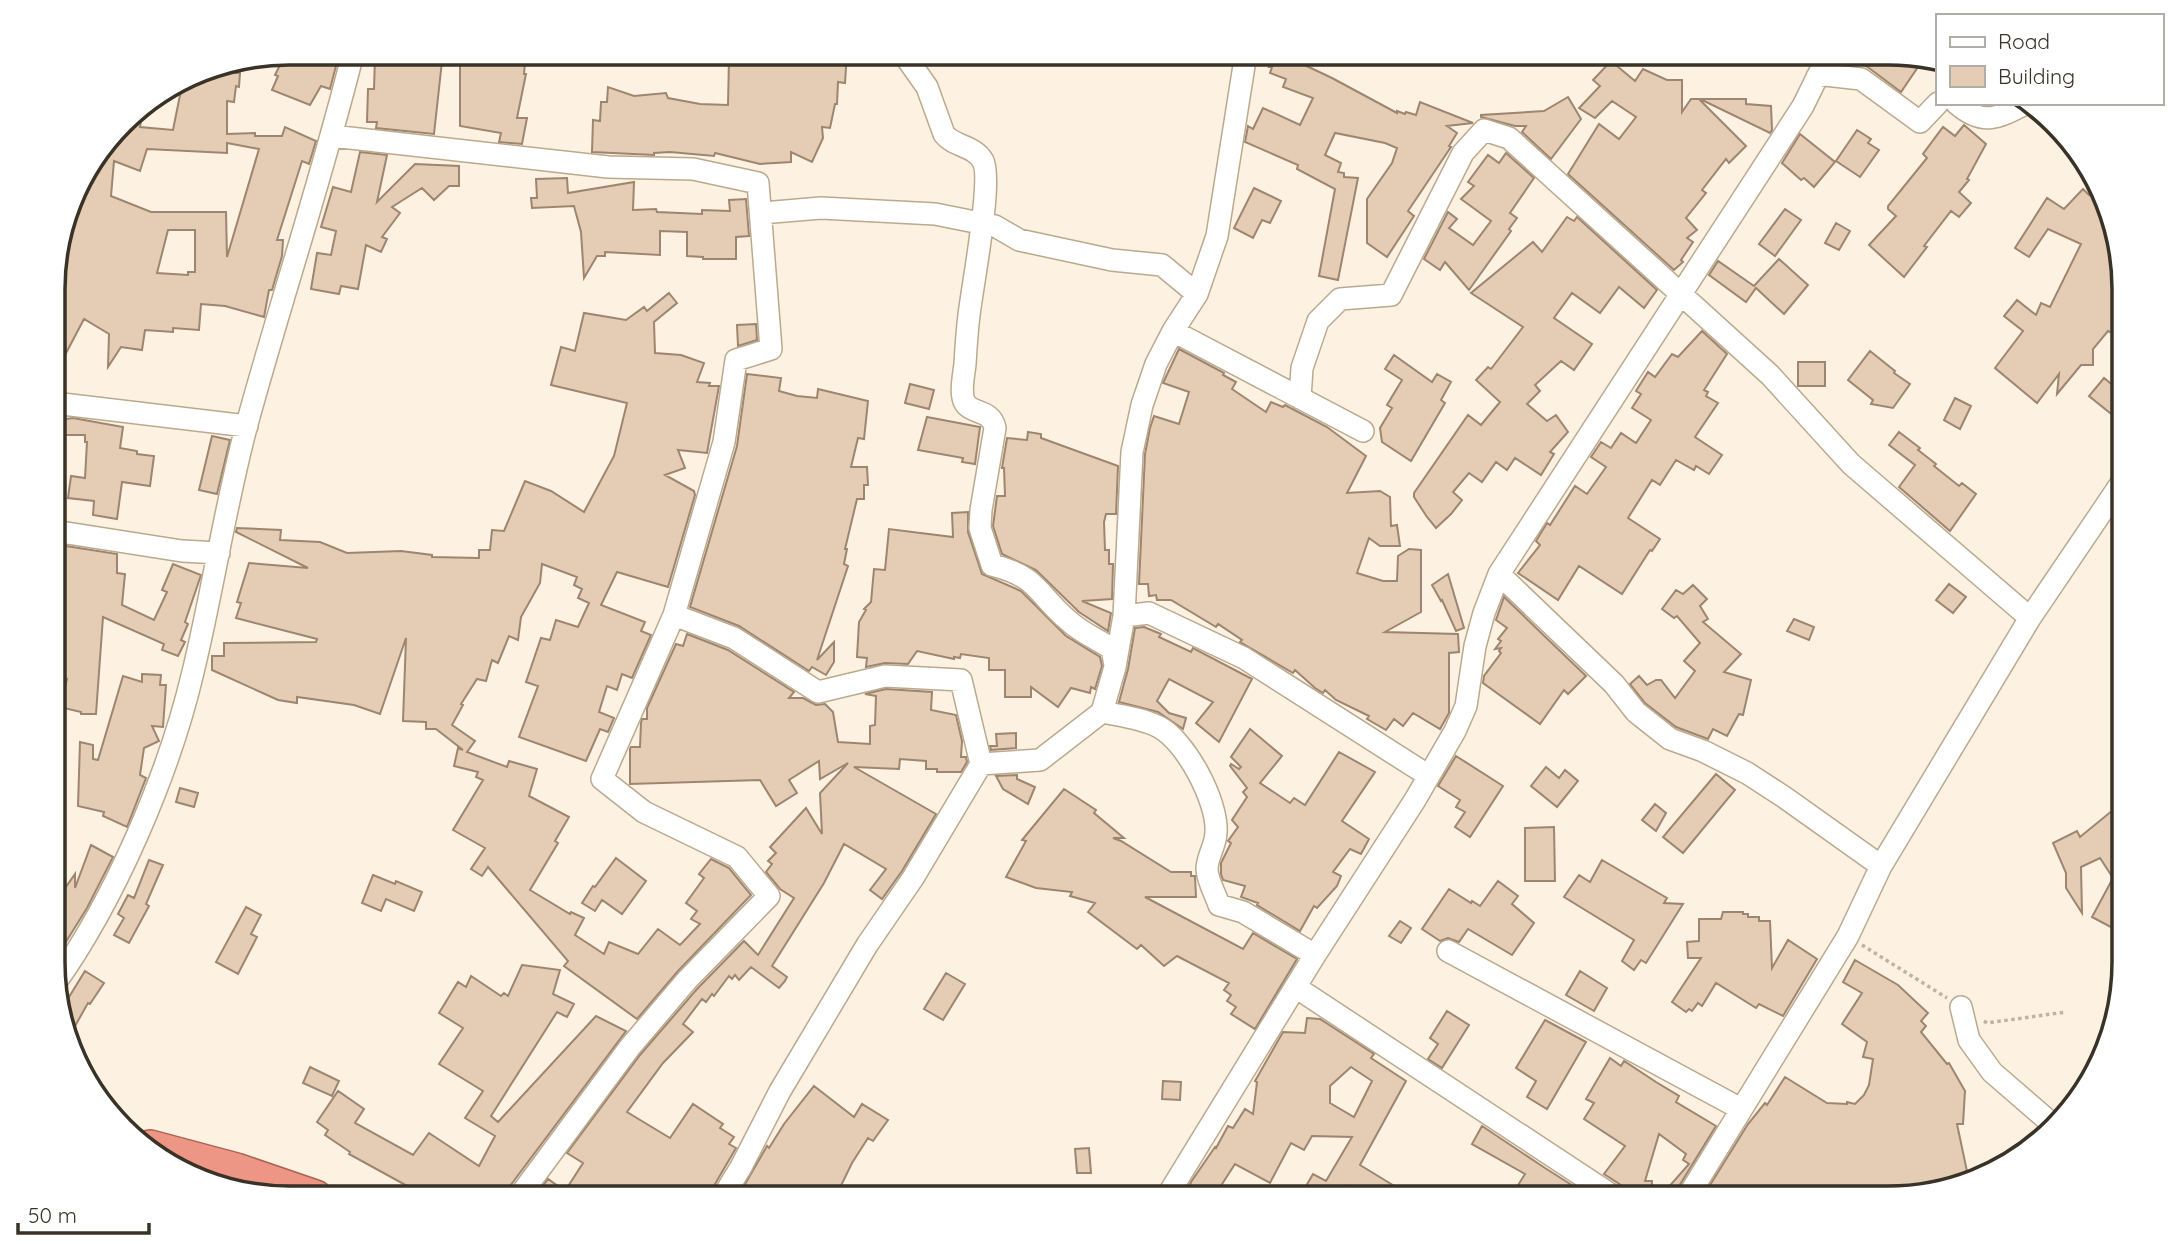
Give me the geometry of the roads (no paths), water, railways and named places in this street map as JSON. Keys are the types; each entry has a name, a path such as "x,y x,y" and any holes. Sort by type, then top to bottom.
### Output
{"highway":[{"path":"175,1155 278,1185"}],"street":[{"path":"65,969 77,953 123,863 166,765 192,675 247,426 332,136 350,65"},
{"path":"912,65 927,87 944,134 973,150 986,170 963,389 965,402 988,415 995,428 981,510 980,528 984,542 992,565 1014,571 1031,580 1070,623 1112,649 1115,667"},
{"path":"981,764 1041,760 1102,712 1115,667 1124,616 1132,452 1142,405 1156,364 1197,294 1217,236 1243,65"},
{"path":"1173,1186 1455,731 1466,706 1475,646 1484,613 1499,574 1803,106 1823,65"},
{"path":"1817,77 1825,75 1861,79 1920,122 1936,105"},
{"path":"1959,105 1979,118 2000,118 2018,107"},
{"path":"1300,398 1302,368 1318,321 1340,299 1391,295 1463,153 1484,130 1509,138 1770,375 1852,464 2030,618"},
{"path":"332,136 608,167 693,169 758,183 771,349 736,360 724,442 674,615 602,779 644,812 737,857 769,896 687,980 638,1037 527,1186"},
{"path":"761,213 821,208 935,214 995,226 1018,240 1112,260 1162,265 1197,294"},
{"path":"1173,331 1363,431"},
{"path":"65,404 247,426"},
{"path":"1694,1186 1848,936 1881,866 2030,618 2112,497"},
{"path":"65,533 182,551 219,553"},
{"path":"1499,574 1614,684 1636,712 1670,740 1703,751 1747,774 1881,866"},
{"path":"1124,616 1149,613 1244,658 1429,776"},
{"path":"674,615 734,638 818,692 884,676 961,680 981,764 914,878 867,945 787,1080 729,1186"},
{"path":"1102,712 1138,718 1161,728 1178,744 1206,786 1212,800 1217,832 1207,870 1219,905 1243,912 1315,955"},
{"path":"1448,951 1741,1109"},
{"path":"1297,988 1598,1186"},
{"path":"1961,1007 1969,1040 1992,1072 2048,1120"}]}
